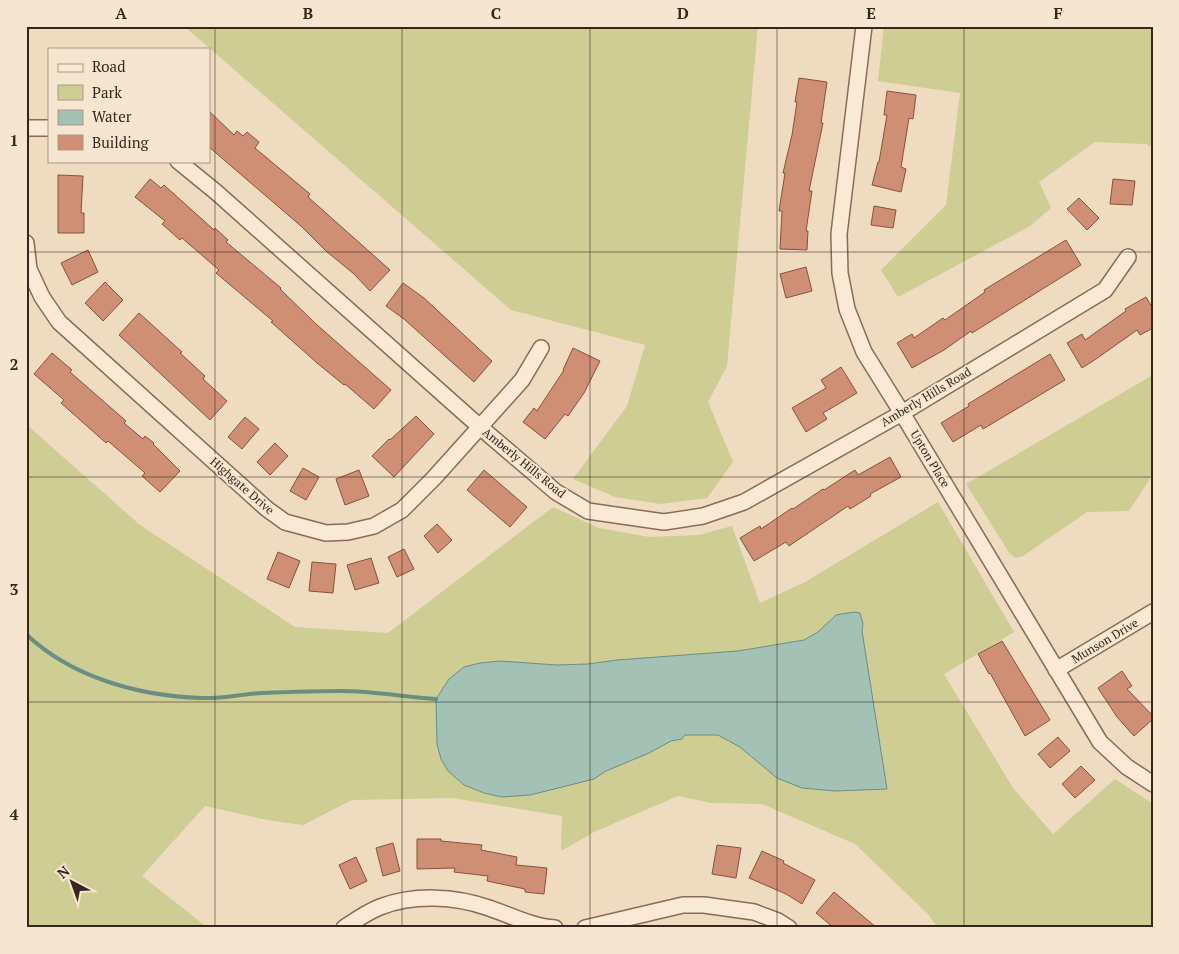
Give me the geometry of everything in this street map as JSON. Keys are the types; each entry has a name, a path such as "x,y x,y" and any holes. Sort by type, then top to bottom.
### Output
{"street":[{"name":"Upton Place","path":"864,26 839,234 840,273 847,309 864,352 1100,742 1126,767 1153,784"},
{"path":"26,128 48,128"},
{"name":"Amberly Hills Road","path":"179,162 216,192 480,427 556,492 588,511 664,522 703,516 744,502 902,412 1105,290 1128,257"},
{"name":"Highgate Drive","path":"26,243 29,269 42,297 59,322 267,509 285,522 326,533 348,532 374,526 402,510 434,478 522,380 541,348"},
{"name":"Munson Drive","path":"1056,670 1153,612"},
{"path":"344,928 361,916 380,907 411,898 463,901 555,928"},
{"path":"585,928 683,905 704,905 754,912 778,921 789,928"}],"green space":[{"path":"184,26 758,26 727,366 708,402 733,462 707,498 661,504 615,497 573,479 627,406 645,345 511,310"},
{"path":"884,26 1129,26 1153,30 1153,148 1146,144 1095,142 1039,182 1051,208 1030,226 898,297 881,270 946,205 960,93 878,81"},
{"path":"1153,375 1153,474 1129,511 1087,512 1023,556 1016,558 1010,554 966,484"},
{"path":"26,424 140,525 295,627 388,633 553,507 599,528 649,537 699,535 732,526 760,603 805,582 938,502 1014,632 944,674 1013,788 1053,834 1115,779 1153,804 1153,928 938,928 927,913 855,844 762,804 711,803 678,796 594,832 561,851 562,816 453,798 352,800 303,825 267,820 205,806 142,876 208,928 26,928"}],"water":[{"path":"860,613 863,624 862,631 887,789 835,791 802,788 777,778 740,747 718,735 685,735 682,739 671,741 649,753 606,771 594,779 530,795 502,797 484,793 464,785 448,771 441,759 437,744 436,699 449,679 464,667 500,661 557,665 588,664 738,651 804,640 818,632 836,615"}],"building":[{"path":"799,78 827,82 821,123 823,123 809,191 812,191 806,231 808,231 807,250 780,249 782,211 779,211 785,173 783,173 792,135"},
{"path":"887,91 916,95 913,119 909,118 901,167 906,169 901,192 872,185 879,162 887,115 884,115"},
{"path":"210,112 234,135 237,131 243,136 247,132 259,142 255,148 310,194 308,197 390,270 370,291 302,227 210,148"},
{"path":"58,175 83,176 81,213 84,213 84,233 58,233"},
{"path":"150,179 161,188 164,185 214,230 215,228 228,240 226,242 281,288 316,324 391,390 374,409 317,363 271,322 273,321 216,273 219,270 182,238 180,240 162,224 165,221 135,197"},
{"path":"1113,179 1135,181 1132,205 1110,204"},
{"path":"1079,198 1099,218 1087,230 1067,209"},
{"path":"874,206 896,210 893,228 871,225"},
{"path":"1066,240 1081,265 912,368 897,343 912,334 914,338 943,318 945,320 985,292 984,290"},
{"path":"88,250 98,272 72,285 61,263"},
{"path":"806,267 812,291 786,298 780,274"},
{"path":"105,282 123,300 103,321 85,303"},
{"path":"403,283 424,298 492,361 474,382 404,319 386,306"},
{"path":"1146,297 1153,309 1153,328 1140,335 1137,330 1082,368 1067,343 1082,334 1085,340 1126,311 1125,309"},
{"path":"139,313 182,352 180,353 205,376 203,379 227,401 210,420 119,335"},
{"path":"573,348 600,361 584,393 568,416 565,414 545,439 523,422 534,408 537,411 564,370"},
{"path":"52,353 72,370 70,372 126,421 124,423 143,439 145,436 154,443 180,471 160,492 142,476 145,473 108,441 106,443 61,403 64,400 34,374"},
{"path":"1050,354 1065,380 983,429 981,425 953,442 941,423 969,406 968,404"},
{"path":"841,367 857,393 823,413 827,419 806,432 792,408 826,388 821,380"},
{"path":"416,416 434,434 394,477 372,456"},
{"path":"245,417 259,429 242,449 228,437"},
{"path":"275,443 288,456 270,475 257,462"},
{"path":"890,457 901,477 870,494 871,496 850,509 848,506 789,546 786,542 754,561 740,538 760,526 761,529 855,470 858,475"},
{"path":"303,468 319,477 306,500 290,491"},
{"path":"359,470 369,496 345,505 336,479"},
{"path":"484,470 527,507 510,527 467,490"},
{"path":"437,524 452,540 438,553 424,536"},
{"path":"404,549 414,569 397,577 388,557"},
{"path":"278,552 300,561 289,588 267,579"},
{"path":"371,558 379,583 355,590 347,565"},
{"path":"312,562 336,564 333,593 309,591"},
{"path":"1002,641 1050,720 1025,736 978,654"},
{"path":"1122,671 1132,686 1127,689 1153,716 1153,719 1134,736 1117,717 1098,688"},
{"path":"1058,737 1070,751 1050,768 1038,754"},
{"path":"1081,766 1095,780 1075,798 1062,784"},
{"path":"417,839 441,839 441,841 482,845 481,850 517,857 516,865 547,868 544,894 525,892 525,889 487,881 488,876 454,872 455,868 417,869"},
{"path":"393,843 400,871 383,876 376,848"},
{"path":"717,845 741,848 736,878 712,874"},
{"path":"762,851 784,861 783,863 815,880 802,904 786,894 749,878"},
{"path":"356,857 367,881 350,889 339,865"},
{"path":"834,892 877,928 834,928 816,913"}],"waterway":[{"path":"26,634 44,649 86,673 108,682 154,693 209,698 262,693 341,691 436,699"}]}
